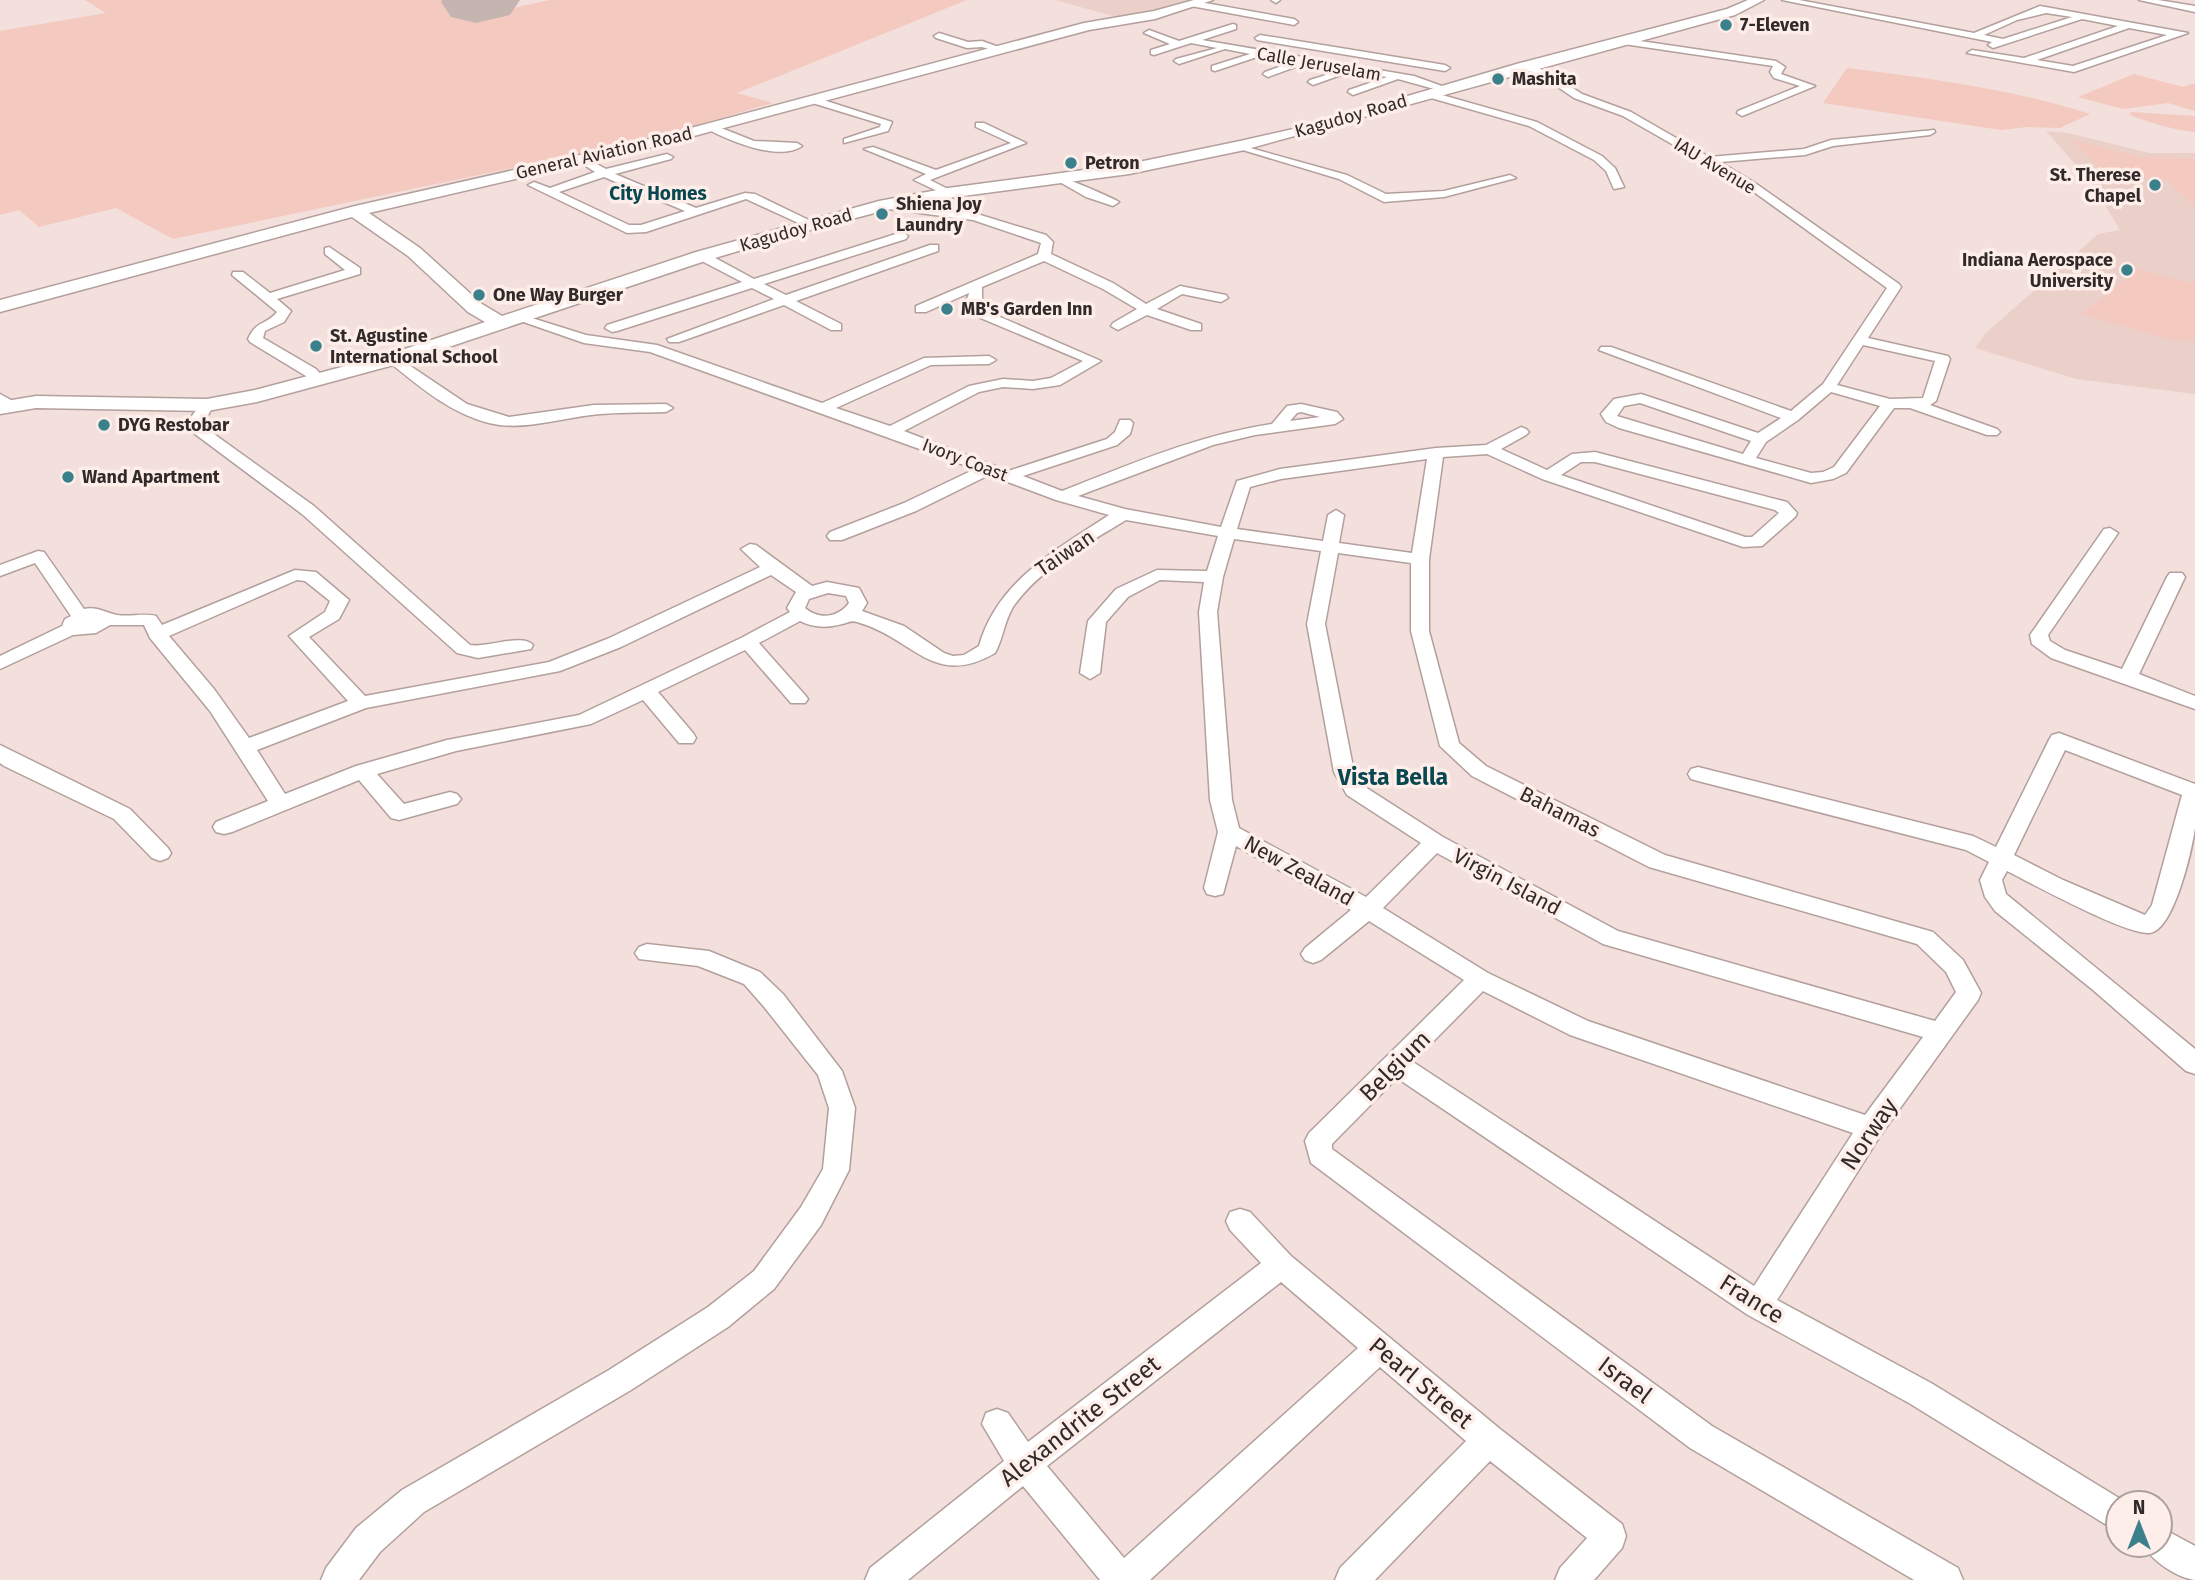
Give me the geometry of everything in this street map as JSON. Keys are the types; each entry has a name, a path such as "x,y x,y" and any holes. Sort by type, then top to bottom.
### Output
{"street":[{"name":"Kagudoy Road","path":"4,404 63,402 206,405 257,396 394,359 702,256 811,224 885,205 948,193 1129,169 1240,146 1306,130 1525,66 1731,12 1758,0"},
{"path":"1786,0 2004,42"},
{"path":"2143,0 2195,9"},
{"path":"1200,2 1294,22"},
{"name":"General Aviation Road","path":"0,306 355,211 582,159 1088,26 1155,15 1200,2"},
{"path":"1978,35 2014,18 2044,10 2084,17 2180,34 2074,69 1972,53 1973,50 2084,17"},
{"path":"1242,13 1243,17 1235,21 1302,33"},
{"path":"2024,61 2129,25"},
{"path":"1154,52 1233,27"},
{"path":"1149,33 1181,45"},
{"path":"1179,61 1273,33"},
{"path":"939,36 967,45 982,44 999,49"},
{"path":"1259,38 1450,67 1414,79"},
{"name":"Calle Jeruselam","path":"1192,41 1414,79 1445,89"},
{"path":"1620,41 1776,64 1780,67 1775,72 1777,76 1810,86 1742,113"},
{"path":"1268,74 1339,51"},
{"path":"1215,68 1261,54"},
{"name":"IAU Avenue","path":"1525,66 1545,74 1578,96 1627,114 1751,185 1894,287 1860,340"},
{"path":"1313,82 1353,69"},
{"path":"1353,92 1397,77"},
{"path":"1427,94 1533,124 1598,158 1611,170 1618,187"},
{"path":"813,100 887,122 884,129 848,141"},
{"path":"948,193 920,181 1021,143 980,125"},
{"path":"711,127 746,145 775,148 797,146"},
{"path":"1708,160 1805,152 1831,144 1930,132"},
{"path":"1240,146 1343,177 1384,198 1444,194 1510,178"},
{"path":"869,149 936,174"},
{"path":"549,192 604,173 667,157"},
{"path":"582,159 604,173 694,211"},
{"path":"1062,178 1090,195 1113,202"},
{"path":"534,186 627,229 642,229 739,197 751,196 811,224"},
{"path":"885,205 974,218 1042,238 1047,242 1044,256"},
{"path":"355,211 414,252 461,297 510,321"},
{"path":"612,328 902,236"},
{"path":"674,339 934,248"},
{"path":"268,298 355,271 329,251"},
{"path":"702,256 782,301 836,327"},
{"path":"921,309 1044,256 1108,286 1147,310 1196,327"},
{"path":"238,275 284,312 279,319 259,329 255,339 311,372 319,380"},
{"path":"891,432 974,390 1003,383 1033,385 1055,382 1094,361 969,308 968,304 975,299 976,286"},
{"path":"1118,326 1180,290 1221,298"},
{"name":"Ivory Coast","path":"510,321 584,338 652,348 891,432 1062,498 1123,514 1228,533 1420,559"},
{"path":"1747,460 1760,439 1793,417 1828,387 1860,340 1943,359 1929,401 1915,405"},
{"path":"1606,350 1793,417"},
{"path":"394,359 435,391 479,417 493,421 509,422 610,408 666,408"},
{"path":"823,408 929,361 989,360"},
{"path":"1828,387 1890,404 1915,405 1992,432"},
{"path":"1760,439 1641,398 1619,402 1609,414 1611,419 1624,425 1811,478 1827,476 1840,470 1890,404"},
{"path":"206,405 197,419 200,431 307,510 464,649 481,652 524,645"},
{"path":"1008,476 1112,442 1122,434 1125,423"},
{"path":"1062,498 1198,445 1230,436 1276,429"},
{"path":"1436,453 1489,449 1521,432"},
{"path":"1489,449 1548,476 1743,542 1756,542 1789,513 1781,506 1595,457 1578,457 1548,476"},
{"name":"New Zealand","path":"1436,453 1280,474 1243,484 1214,578 1208,612 1221,800 1229,832 1368,909 1480,979 1579,1028 1871,1128"},
{"name":"Bahamas","path":"1436,453 1420,559 1420,631 1450,746 1479,771 1657,861 1925,938 1955,966"},
{"path":"836,536 910,507 988,469"},
{"name":"Taiwan","path":"851,613 897,630 937,657 952,663 969,660 988,649 994,622 1028,577 1123,514"},
{"name":"Virgin Island","path":"1336,515 1316,624 1344,772 1354,790 1434,842 1611,938 1941,1032"},
{"path":"2110,533 2039,635 2041,644 2058,654 2195,703"},
{"path":"750,549 772,568 808,592"},
{"path":"0,571 38,556 75,623"},
{"path":"246,747 361,704 456,683 553,667 614,643 772,568"},
{"path":"157,634 295,575 310,576 340,600 333,615 298,636 361,704"},
{"path":"1090,673 1097,621 1122,593 1157,575 1214,578"},
{"path":"2128,677 2176,577"},
{"path":"827,586 846,589 857,597 856,608 851,613 823,622 804,618 799,614 797,602 808,592 827,586"},
{"path":"0,663 99,613 105,615 106,620 150,620 157,634 207,693 246,747 280,803"},
{"path":"224,827 363,771 454,745 584,720 748,642 799,614"},
{"path":"748,642 798,699"},
{"path":"646,691 686,738"},
{"path":"1698,774 1949,837 2001,858 2136,923 2150,924 2158,917 2163,905 2194,792 2059,740 2001,858 1991,880 1996,897 2003,905 2101,983 2195,1064"},
{"path":"0,752 11,761 122,814 160,853"},
{"path":"363,771 399,813 450,799"},
{"path":"1215,888 1229,832"},
{"path":"1313,954 1368,909 1434,842"},
{"path":"338,1580 368,1540 413,1501 620,1380 718,1317 764,1280 811,1216 836,1170 842,1108 829,1072 774,1001 752,978 701,957 647,953"},
{"name":"Norway","path":"1758,1305 1871,1128 1969,993 1955,966"},
{"name":"Belgium","path":"1320,1155 1318,1141 1480,979"},
{"name":"France","path":"1396,1064 1758,1305 1920,1393 2104,1508"},
{"name":"Israel","path":"1320,1155 1701,1437 1946,1580"},
{"name":"Pearl Street","path":"1240,1221 1281,1265 1489,1440 1610,1536 1572,1580"},
{"name":"Alexandrite Street","path":"897,1575 1025,1464 1281,1265"},
{"path":"997,1424 1025,1464 1123,1580 1380,1348"},
{"path":"1352,1580 1489,1440"},
{"path":"2174,1551 2195,1564"}],"shaded area":[{"path":"85,0 471,0 499,11 550,0 967,0 737,93 773,103 646,140 173,239 116,208 39,227 19,210 0,215 0,31 106,13"},
{"path":"1055,0 1195,0 1120,18"},
{"path":"1847,68 2000,91 2090,114 2060,128 2027,127 2001,130 1823,103"},
{"path":"2134,74 2183,87 2195,83 2195,111 2168,103 2123,109 2078,97"},
{"path":"2131,112 2195,116 2195,132 2154,123 2130,115"},
{"name":"Indiana Aerospace University","path":"2046,131 2068,133 2149,153 2195,153 2195,394 2076,379 1975,348 1986,333 2098,234 2120,230 2091,182"},
{"path":"2072,140 2141,157 2195,158 2195,207 2166,180 2116,177 2118,180 2110,180"},
{"path":"2138,269 2190,283 2195,279 2195,341 2171,340 2082,314"}],"runway":[{"path":"476,2 485,0"}],"place":[{"name":"7-Eleven","path":"1726,25"},
{"name":"Mashita","path":"1498,79"},
{"name":"Petron","path":"1071,163"},
{"name":"St. Therese Chapel","path":"2155,185"},
{"name":"Shiena Joy Laundry","path":"882,214"},
{"name":"Indiana Aerospace University","path":"2127,270"},
{"name":"One Way Burger","path":"479,295"},
{"name":"MB's Garden Inn","path":"947,309"},
{"name":"St. Agustine International School","path":"316,346"},
{"name":"DYG Restobar","path":"104,425"},
{"name":"Wand Apartment","path":"68,477"}],"district":[{"name":"City Homes","path":"658,193"},
{"name":"Vista Bella","path":"1393,777"}]}
